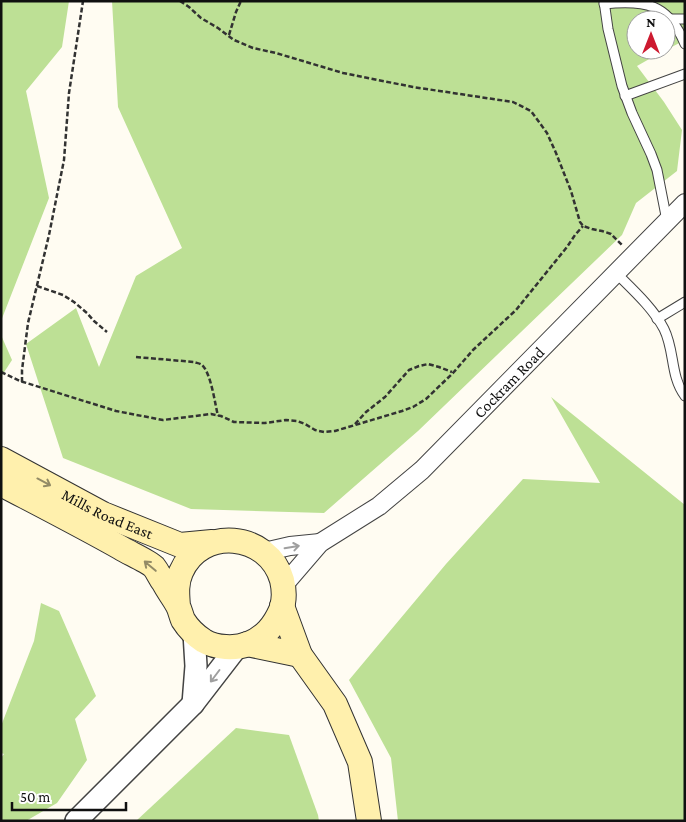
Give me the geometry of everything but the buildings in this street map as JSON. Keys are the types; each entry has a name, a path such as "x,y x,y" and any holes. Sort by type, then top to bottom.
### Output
{"main road":[{"name":"Mills Road East","path":"1,459 103,514 180,545 220,541"},
{"name":"Mills Road East","path":"1,484 90,530 153,566 178,606"},
{"path":"300,655 242,646 221,646 206,642 194,633 184,620 178,606 176,589 181,572 190,557 204,547 220,541 236,540 251,544 264,552 273,562 280,573 283,596 300,655 335,704 360,762 370,821"},
{"path":"242,646 263,636 275,623 283,596"}],"street":[{"name":"Cockram Road","path":"283,596 320,543 379,506 422,470 685,203"},
{"name":"Cockram Road","path":"264,552 290,546 320,543"},
{"path":"193,704 196,666 194,633"},
{"path":"76,821 193,704 242,646"}],"lane":[{"path":"659,10 653,6 632,3 604,3 616,65 625,96 657,170 667,221"},
{"path":"676,26 685,44"},
{"path":"625,96 685,74"},
{"path":"616,273 652,311 664,330 670,348 676,380 685,396"},
{"path":"657,319 685,302"}],"path":[{"path":"22,382 28,323 49,235 64,160 71,76 83,1"},
{"path":"180,1 234,40 253,48 343,73 513,102 524,106 531,111 547,133 571,191 580,222 583,226 611,234 632,256"},
{"path":"229,36 241,1"},
{"path":"1,372 22,382 116,411 163,420 211,414 234,422 265,423 286,420 305,424 324,432 335,430 390,415 413,407 426,399 473,350 516,310 583,226"},
{"path":"37,286 63,295 74,302 107,332"},
{"path":"136,357 201,364 212,387 218,416"},
{"path":"354,425 366,412 385,397 409,370 428,364 453,373"}],"green space":[{"path":"1,1 69,1 62,47 26,91 49,198 1,321"},
{"path":"112,1 685,1 685,40 676,45 676,10 626,10 626,60 648,60 637,66 682,130 677,171 636,203 622,235 418,431 324,513 191,509 63,458 26,344 76,308 99,367 136,276 182,248 118,107"},
{"path":"1,335 12,360 1,377"},
{"path":"551,397 685,505 685,821 398,821 391,758 349,680 446,564 523,479 600,483"},
{"path":"41,603 59,611 96,696 75,719 87,760 57,803 26,821 1,821 1,758 4,754 1,753 1,726 34,641"},
{"path":"236,728 289,735 319,821 136,821"}]}
